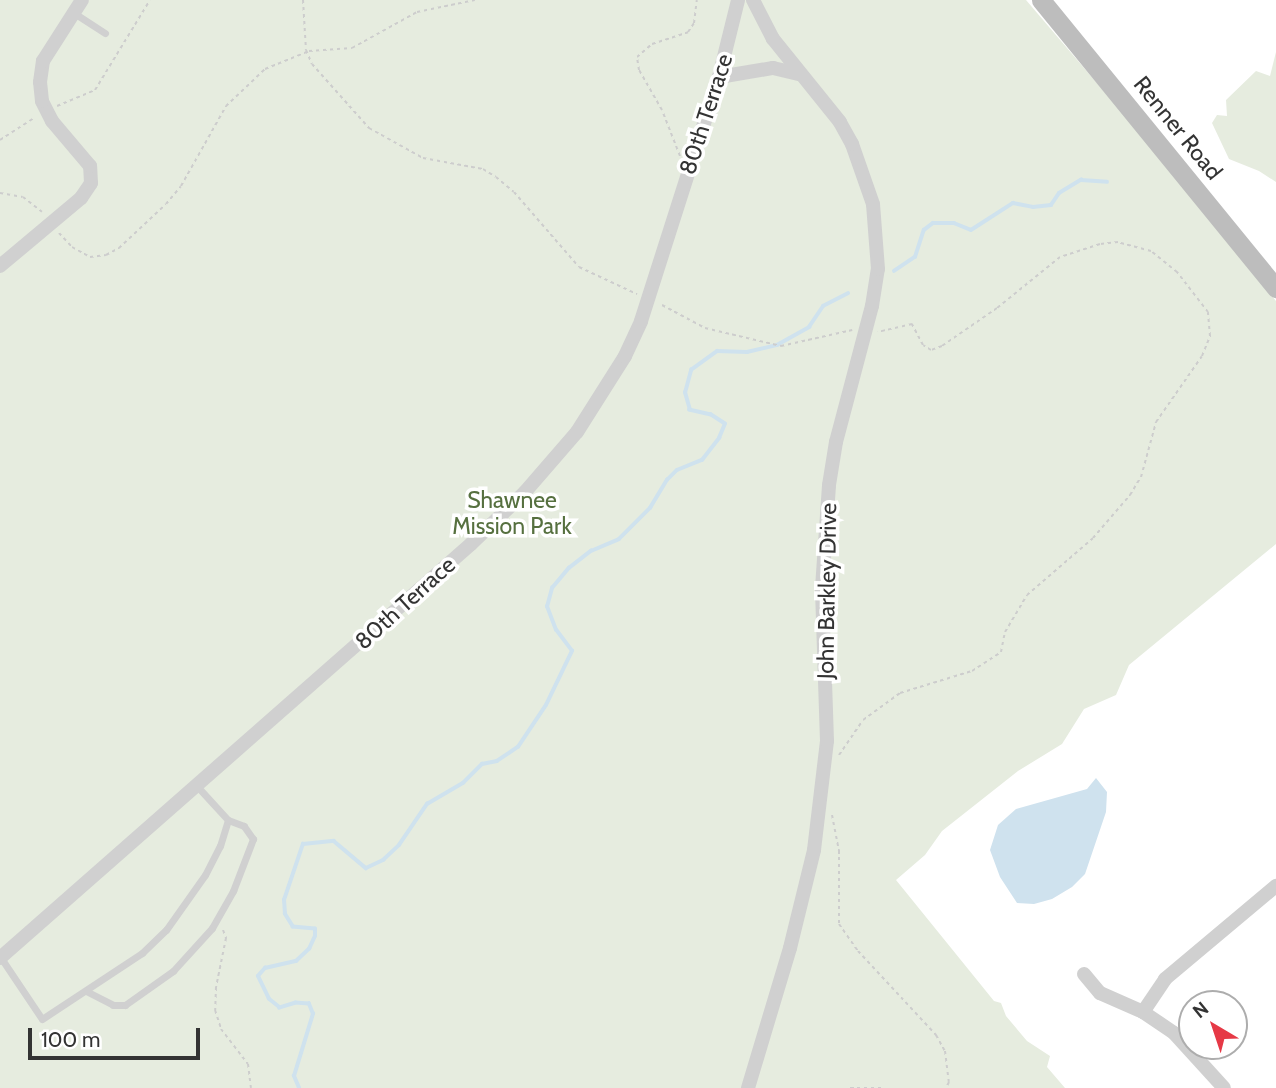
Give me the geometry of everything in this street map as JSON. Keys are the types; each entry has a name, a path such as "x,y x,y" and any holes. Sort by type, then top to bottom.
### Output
{"main road":[{"name":"Renner Road","path":"1041,0 1275,283"}],"street":[{"path":"0,266 81,198 90,183 90,166 52,121 40,92 43,61 82,0"},
{"name":"80th Terrace","path":"1,957 471,544 531,485 577,432 625,356 641,321 719,77 738,0"},
{"name":"John Barkley Drive","path":"748,1088 790,948 814,850 827,741 822,588 829,485 836,442 872,306 878,268 873,204 862,167 840,122 773,39 753,0"},
{"path":"719,77 734,77 773,68 802,75"},
{"path":"1143,1012 1165,979 1276,886"},
{"path":"1084,974 1100,993 1143,1012 1174,1033 1224,1088"}],"lane":[{"path":"74,13 105,33"},
{"path":"86,991 113,1005 125,1005 173,971 218,918 233,891 253,839 244,826 228,820 197,786"},
{"path":"1,957 42,1019 142,953 166,930 205,875 220,846 228,820"}],"path":[{"path":"52,107 95,90 150,0"},
{"path":"55,228 72,247 90,257 106,255 119,248 166,204 181,186 226,106 265,69 309,51 352,48 417,12 475,0"},
{"path":"691,161 676,150 662,110 637,63 640,52 652,44 688,33 695,23 697,0"},
{"path":"0,140 39,113"},
{"path":"0,193 23,197 40,210"},
{"path":"218,918 226,939 216,987 216,1018 248,1064 251,1088"},
{"path":"850,1088 882,1088"}],"green space":[{"name":"Shawnee Mission Park","path":"0,0 1026,0 1166,164 1276,301 1276,544 1129,665 1116,695 1084,709 1062,744 1018,771 942,831 925,855 896,880 994,1001 1001,1003 1006,1016 1027,1041 1050,1056 1047,1067 1065,1088 0,1088"},
{"path":"1276,52 1276,182 1259,171 1229,159 1212,123 1217,115 1227,116 1226,100 1256,71 1270,76"}],"water":[{"path":"1096,778 1107,792 1106,812 1085,874 1072,887 1052,899 1034,904 1017,903 1000,877 990,850 998,825 1016,809 1087,789"}],"waterway":[{"path":"894,271 915,257 924,230 933,223 954,223 971,230 1013,203 1033,207 1051,205 1059,193 1081,180 1107,182"},
{"path":"299,1088 294,1076 313,1014 309,1004 296,1003 280,1008 269,999 258,976 265,968 296,961 309,949 315,936 315,929 293,927 285,914 284,900 303,844 334,841 366,868 383,860 399,845 427,804 463,783 482,764 497,761 518,747 546,705 572,651 556,630 547,607 552,588 569,568 591,551 619,539 650,508 667,480 677,470 702,460 719,438 725,424 711,415 690,410 685,393 691,370 717,351 747,352 777,345 809,327 823,306 848,293"}]}
